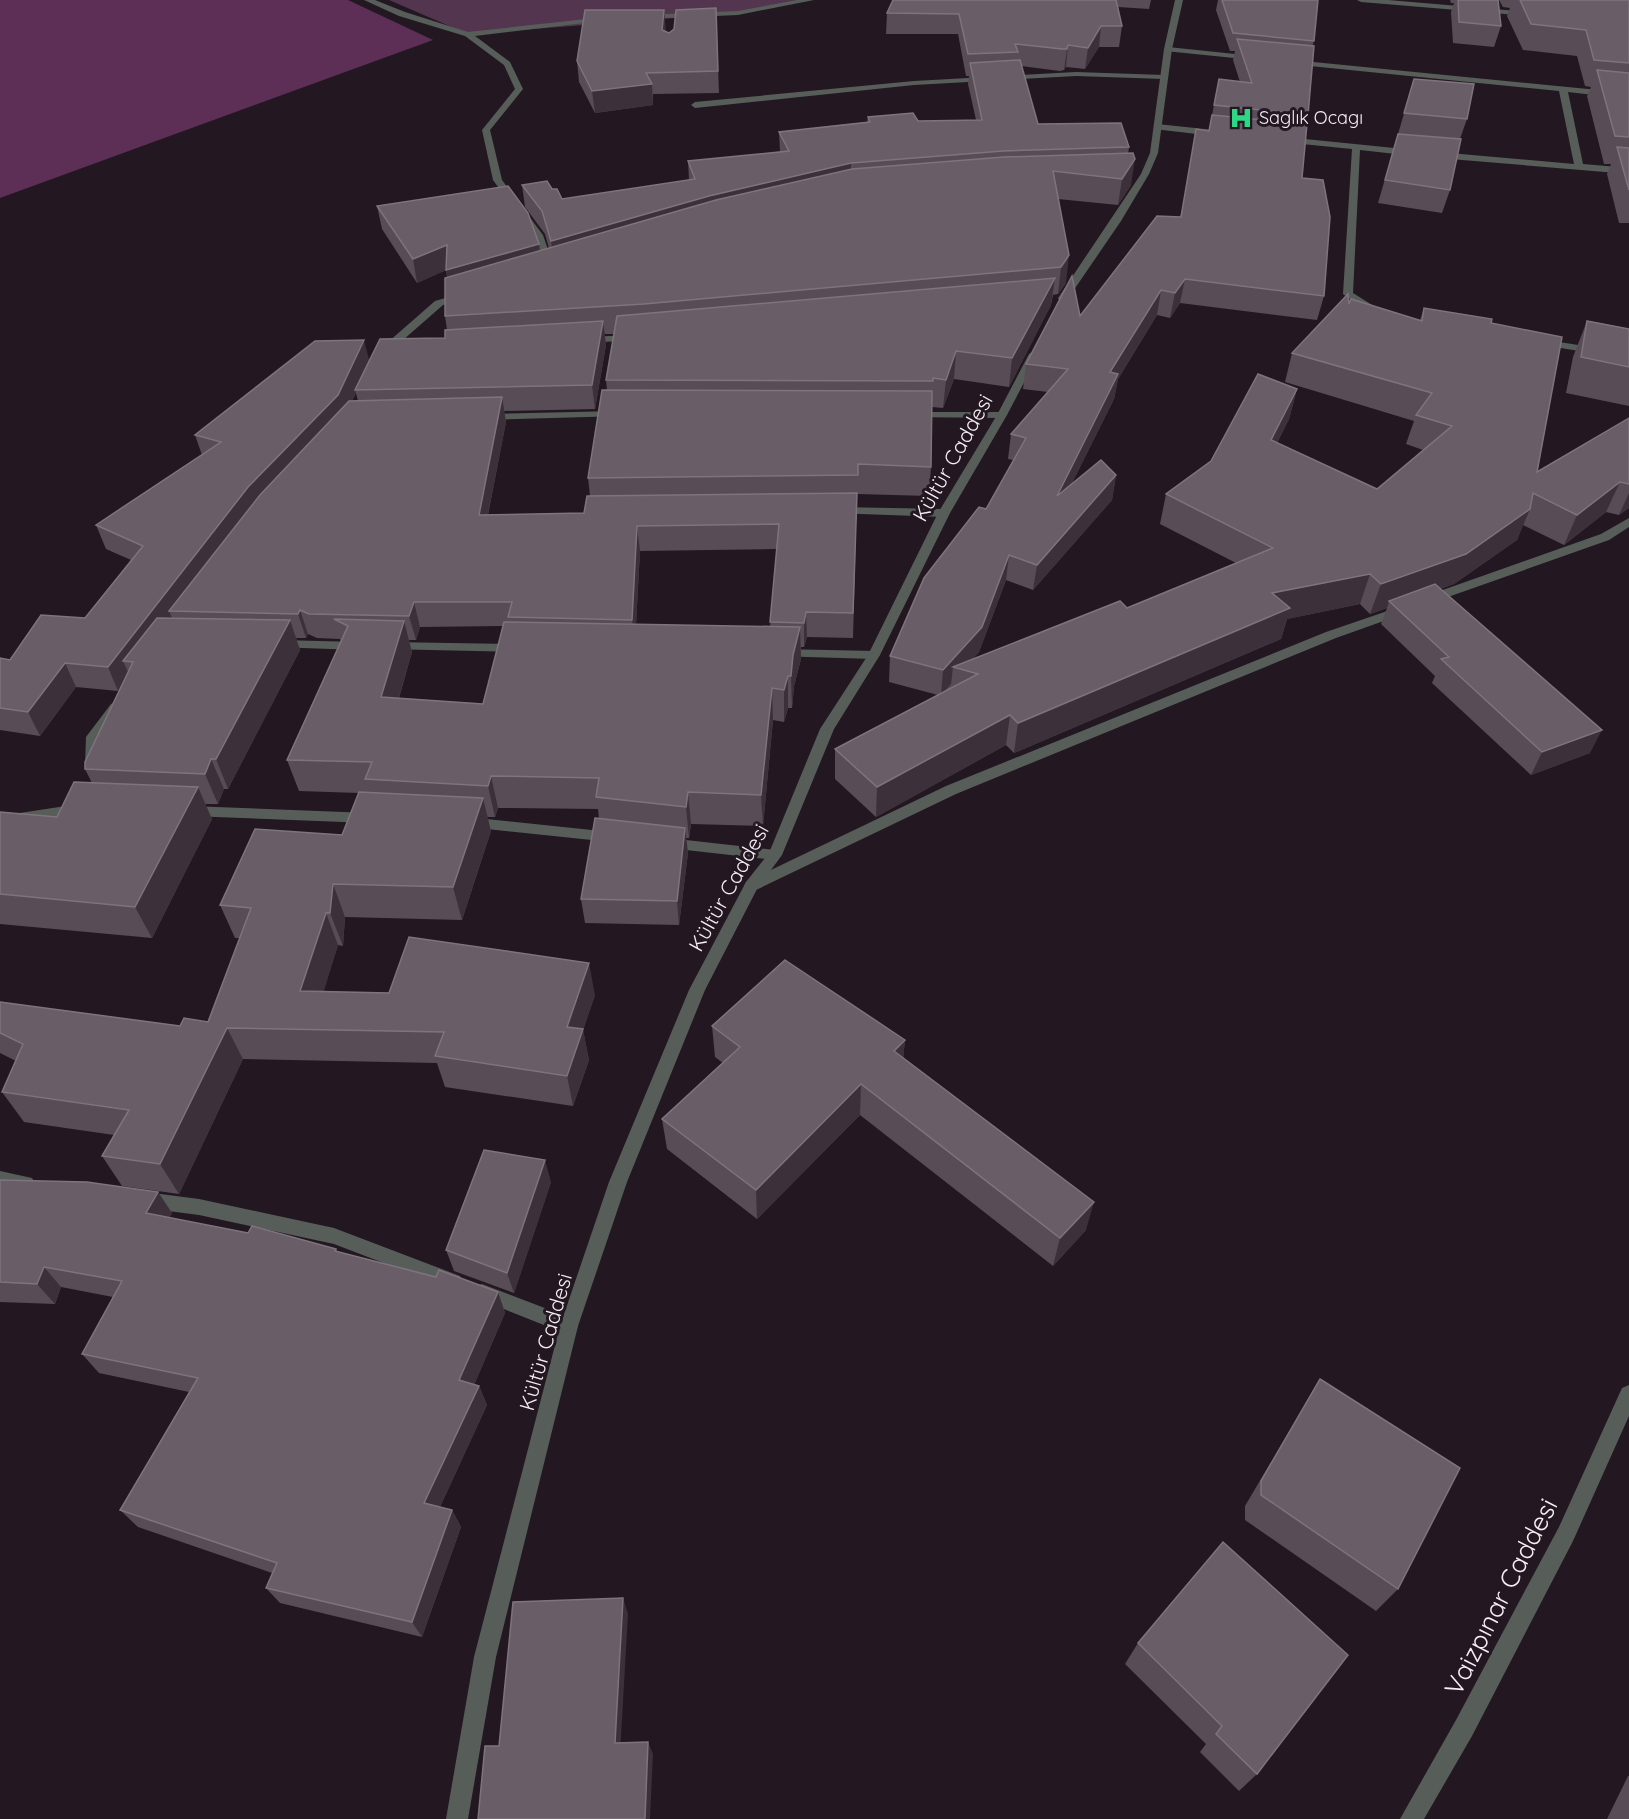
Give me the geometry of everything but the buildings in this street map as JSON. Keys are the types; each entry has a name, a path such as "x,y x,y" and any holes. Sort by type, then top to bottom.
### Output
{"street":[{"path":"368,0 402,14 468,34 507,64 519,89 486,130 498,180 538,235 550,271"},
{"path":"640,17 738,13 810,0"},
{"path":"1056,303 1154,153 1168,48 1179,0"},
{"path":"1361,0 1532,14"},
{"path":"672,27 674,15"},
{"path":"468,34 617,18"},
{"path":"1168,48 1260,58"},
{"path":"1284,61 1629,96"},
{"path":"695,105 914,83 1076,74 1164,77"},
{"path":"1563,90 1579,167"},
{"path":"1157,127 1227,134"},
{"path":"1274,139 1629,171"},
{"path":"1356,148 1348,294 1387,319"},
{"path":"405,352 380,358 439,303 472,293"},
{"path":"579,340 647,338"},
{"path":"1525,340 1629,356"},
{"name":"Kültür Caddesi","path":"457,1819 485,1657 569,1326 618,1182 697,990 751,886 775,855 827,729 874,654 945,513 1002,415 1040,341"},
{"path":"470,417 624,414"},
{"path":"896,415 1002,415"},
{"path":"827,511 945,513"},
{"path":"751,886 962,786 1331,635 1605,537 1629,522"},
{"path":"260,644 531,649"},
{"path":"767,653 874,654"},
{"path":"92,772 93,737 122,699"},
{"path":"0,821 91,807"},
{"path":"173,810 384,818"},
{"path":"455,821 621,838"},
{"path":"657,842 775,855"},
{"path":"0,1179 47,1186"},
{"path":"129,1197 199,1208 334,1236 569,1326"},
{"name":"Vaizpınar Caddesi","path":"1411,1819 1464,1728 1566,1534 1629,1394"}],"shaded area":[{"path":"0,0 348,0 433,40 0,198"},
{"path":"389,0 810,0 738,13 468,34"}],"place":[{"name":"Saglık Ocagı","path":"1241,118"}]}
